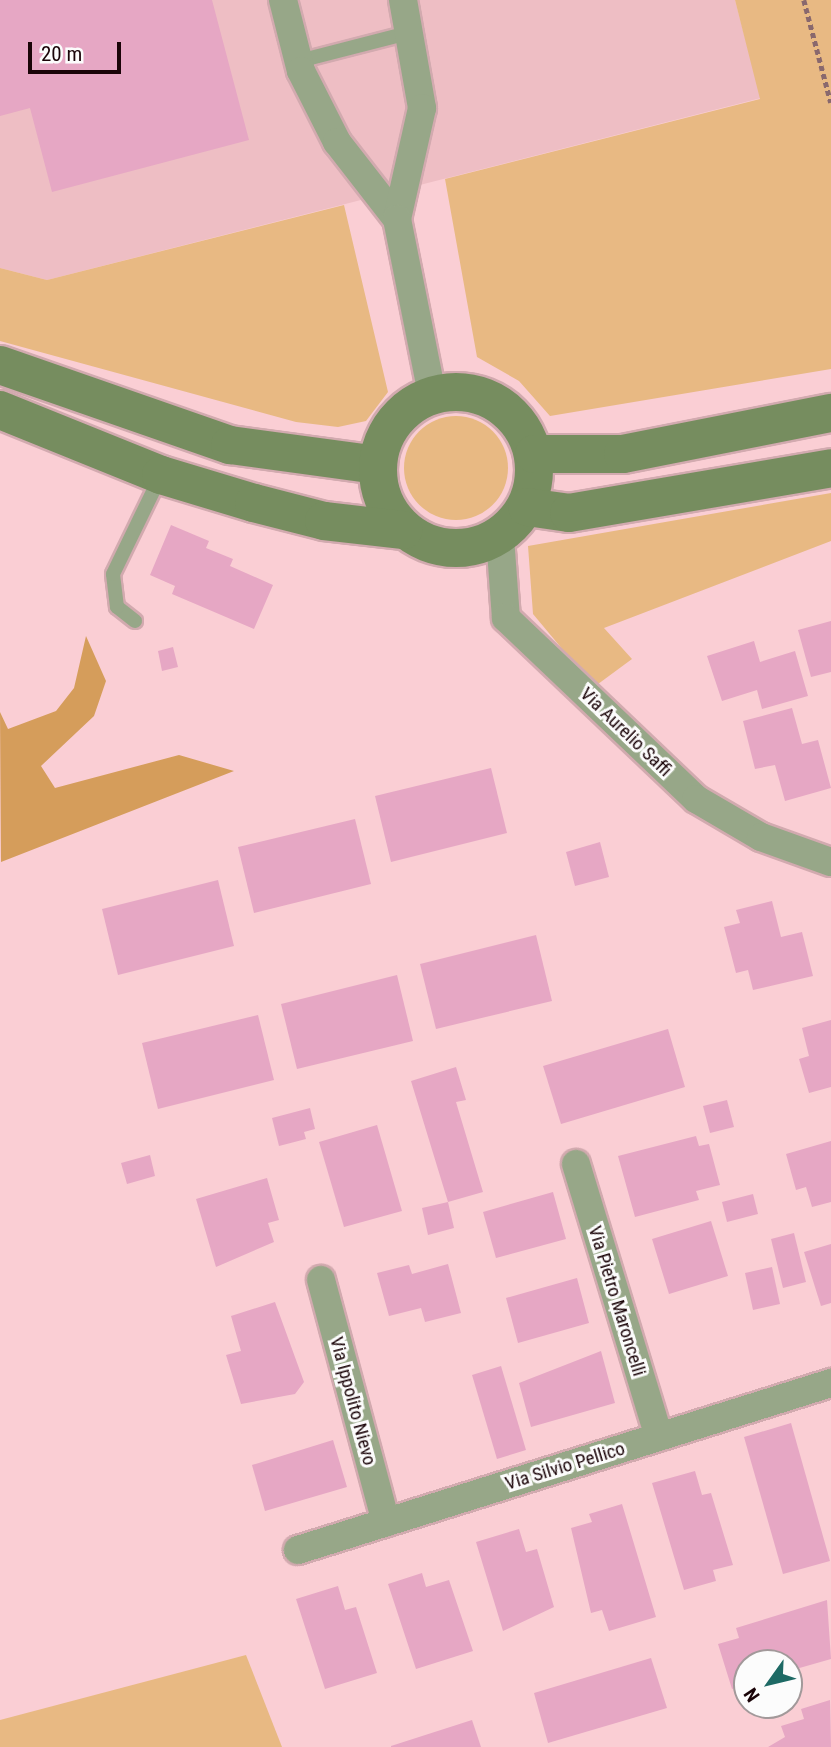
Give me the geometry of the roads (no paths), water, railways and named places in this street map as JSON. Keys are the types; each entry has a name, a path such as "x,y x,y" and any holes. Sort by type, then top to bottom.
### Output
{"street":[{"path":"283,0 299,61 338,142 397,219"},
{"path":"403,0 412,32 422,108 397,219 432,394"},
{"path":"0,365 230,445 377,465"},
{"path":"0,410 161,475 324,521 403,530 434,547 468,549 500,537 527,507 534,454 517,420 488,398 432,394 388,429 377,465 388,511 403,530"},
{"path":"534,454 623,454 831,413"},
{"path":"527,507 569,513 831,468"},
{"name":"Via Aurelio Saffi","path":"500,537 506,618 696,799 761,837 831,862"},
{"name":"Via Pietro Maroncelli","path":"576,1164 659,1437"},
{"name":"Via Ippolito Nievo","path":"321,1280 386,1522"},
{"name":"Via Silvio Pellico","path":"298,1550 831,1383"}],"lane":[{"path":"299,61 412,32"},
{"path":"135,621 117,607 113,573 161,475"}]}
